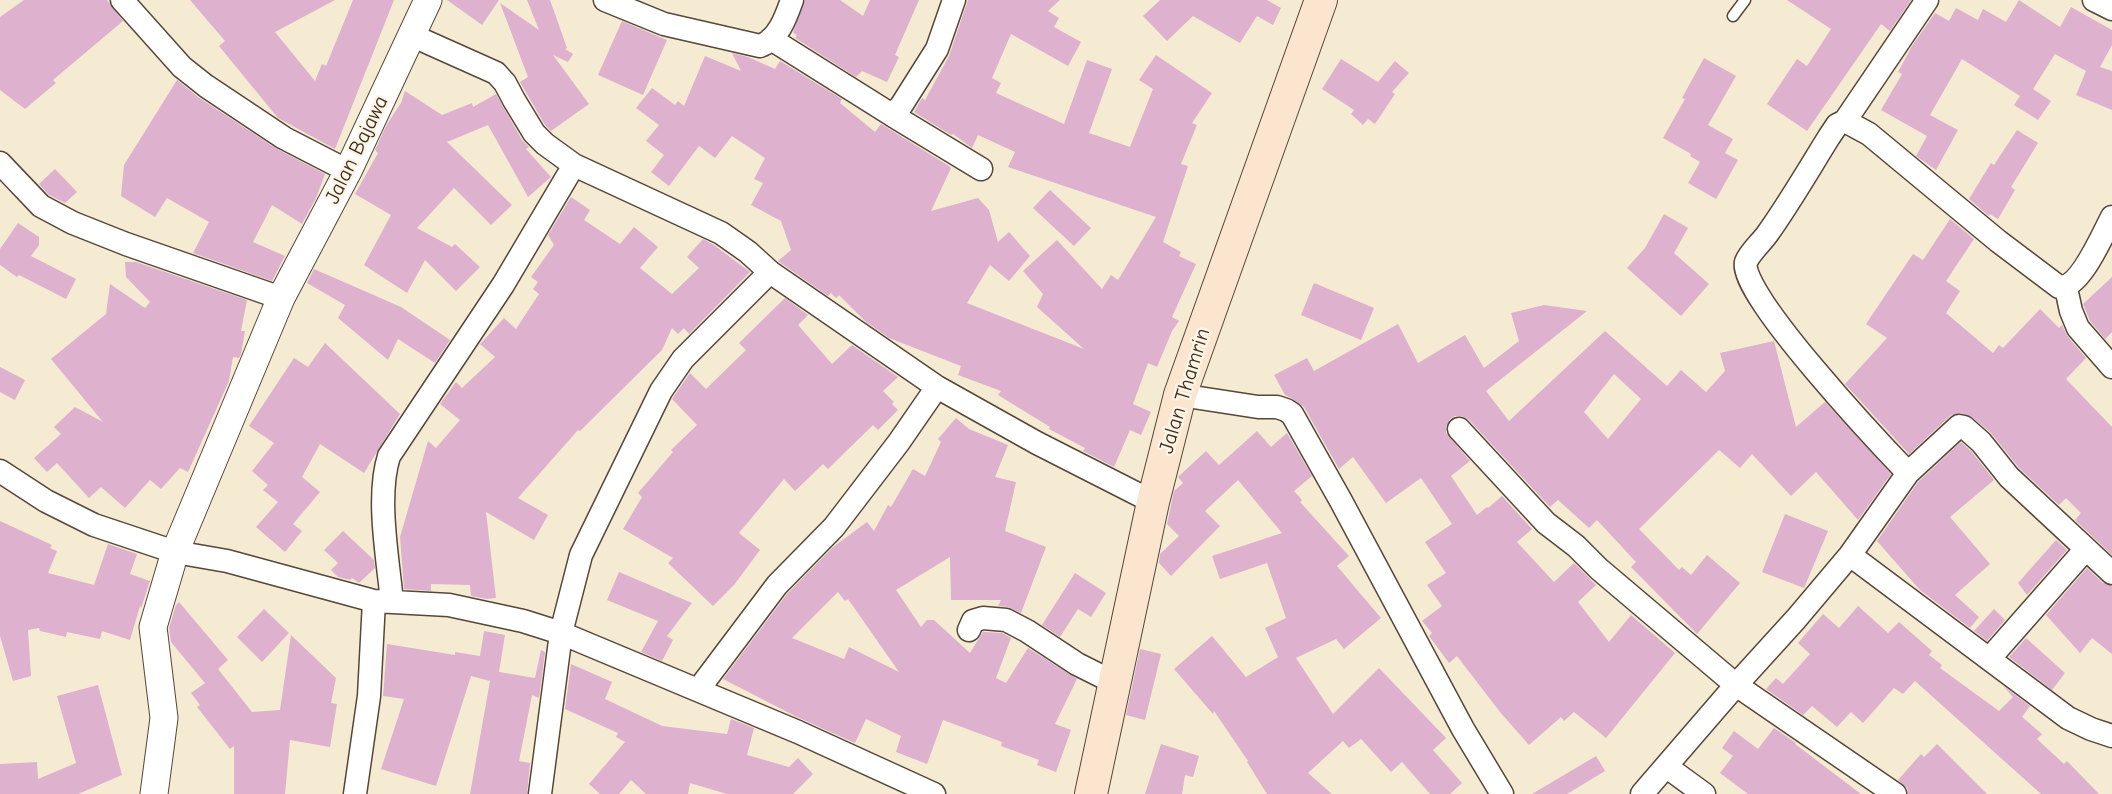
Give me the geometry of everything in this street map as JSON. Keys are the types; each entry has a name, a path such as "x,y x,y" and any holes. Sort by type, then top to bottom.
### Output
{"main road":[{"name":"Jalan Thamrin","path":"1091,794 1153,502 1180,395 1322,0"}],"street":[{"name":"Jalan Bajawa","path":"154,794 164,718 153,627 175,552 281,298 348,171 428,0"},
{"path":"605,0 675,27 760,46 767,44 778,32 792,0"},
{"path":"892,115 901,106 937,49 954,0"},
{"path":"1908,473 1860,423 1761,301 1746,269 1746,263 1768,233 1828,137 1837,125 1845,121 1927,0"},
{"path":"2094,0 2112,9"},
{"path":"126,2 182,67 206,86 284,138 348,171"},
{"path":"411,35 496,73 505,82 534,133 574,165 721,233 748,252 770,272 937,387 1037,443 1153,502"},
{"path":"771,39 981,169"},
{"path":"1845,121 1869,134 1998,242 2059,287 2066,288 2073,283 2091,257 2112,217"},
{"path":"0,164 41,206 74,223 126,244 281,298"},
{"path":"355,794 383,601 383,497 389,456 503,285 574,165"},
{"path":"540,794 561,633 581,555 661,391 683,360 770,272"},
{"path":"2066,288 2071,311 2078,328 2112,367"},
{"path":"698,690 777,585 834,527 899,442 937,387"},
{"path":"1180,395 1277,407 1292,414 1463,729 1502,794"},
{"path":"1642,794 1850,555 1908,473 1955,428 1964,427 1981,442 2008,477 2112,573"},
{"path":"1459,429 1546,523 1576,546 1599,569 1736,685 1895,794"},
{"path":"0,471 46,501 94,525 175,552 226,561 383,601 449,605 523,621 561,633 798,732 934,794"},
{"path":"1989,659 2085,550"},
{"path":"1850,555 2068,718 2091,729 2110,734"},
{"path":"969,630 973,621 983,618 1006,620 1077,664 1115,683"},
{"path":"1666,767 1704,794"}],"lane":[{"path":"1733,16 1745,0"}],"building":[{"path":"24,0 107,0 123,21 53,80 56,83 25,109 0,90 0,17"},
{"path":"190,0 335,0 275,32 315,81 322,64 326,66 353,0 394,0 335,149 278,118 219,46 225,41"},
{"path":"447,0 499,0 482,25"},
{"path":"527,0 550,0 567,48 565,49 573,54 568,62 553,55 589,104 551,131 545,125 520,82 528,77 500,3 539,30"},
{"path":"805,0 840,0 863,16 870,0 919,0 895,55 899,57 887,82 862,71 856,77 795,38 797,36 793,32"},
{"path":"968,0 1060,0 1048,11 1059,18 1054,27 1081,42 1068,66 1011,34 992,78 1001,83 996,93 1064,124 1087,60 1112,69 1089,133 1130,147 1153,89 1139,80 1156,55 1212,93 1192,123 1197,125 1181,164 1188,166 1163,242 1181,252 1179,256 1196,264 1172,317 1179,321 1172,331 1157,367 1148,363 1133,404 1151,412 1141,435 1130,430 1114,467 1083,451 1085,448 1049,429 1050,427 998,395 1001,391 958,375 961,366 889,338 866,322 839,295 836,298 831,293 828,296 778,261 791,250 781,221 751,205 763,183 754,179 765,158 732,136 715,158 699,146 669,186 651,172 664,155 646,141 659,125 636,108 652,88 675,105 678,101 684,106 705,56 741,71 732,53 748,57 775,69 780,61 842,99 840,103 875,132 881,124 949,166 951,168 931,211 978,198 989,210 998,242 1009,232 1030,256 1009,281 990,265 967,303 1084,349 1037,307 1043,294 1023,271 1057,240 1102,289 1111,275 1118,280 1156,217 1008,167 1015,152 978,135 972,148 953,134 951,135 914,112 922,98 925,100 949,56"},
{"path":"1160,0 1267,0 1281,8 1273,25 1257,16 1240,43 1193,16 1167,41 1143,16"},
{"path":"1787,0 1911,0 1890,31 1881,24 1807,131 1767,104 1797,59 1807,66 1831,29"},
{"path":"2019,0 2060,27 2071,7 2112,30 2112,45 2100,67 2112,71 2112,110 2076,95 2086,71 2055,54 2033,89 2051,101 2038,120 2014,105 2020,96 1962,59 1930,115 1958,130 1936,170 1916,156 1927,136 1881,110 1902,74 1898,72 1912,46 1935,13 1949,21 1956,8 1978,20 1983,9 2006,22"},
{"path":"622,21 667,40 643,95 598,75"},
{"path":"1704,58 1736,76 1708,125 1733,139 1725,153 1738,160 1716,199 1688,183 1700,162 1690,156 1691,154 1663,138"},
{"path":"1341,59 1378,82 1395,61 1409,73 1392,92 1395,94 1375,124 1368,119 1363,125 1351,114 1354,110 1322,89"},
{"path":"177,80 198,97 277,149 325,174 316,198 302,224 272,205 253,242 285,256 272,281 193,253 209,222 167,198 155,217 121,196 124,165"},
{"path":"405,91 442,115 472,103 473,107 496,94 522,140 529,147 526,149 551,177 528,197 488,125 447,142 512,205 491,225 454,188 417,228 452,247 455,244 480,267 456,291 425,260 407,293 364,265 391,215 355,194 378,153 375,150 387,124 401,103"},
{"path":"2017,130 2038,143 2011,187 2015,190 1998,219 1990,214 1989,216 1969,199 1991,163 1994,165"},
{"path":"55,169 77,192 65,203 49,195 39,184"},
{"path":"1050,190 1091,228 1074,246 1033,208"},
{"path":"571,197 590,210 584,220 620,244 634,227 658,247 640,268 672,294 699,268 687,257 703,239 750,272 689,334 684,328 678,334 672,328 662,350 580,431 578,430 518,498 548,515 534,540 486,512 496,598 471,596 470,585 431,584 431,591 404,589 400,537 428,441 436,448 460,420 440,404 456,382 462,388 495,357 480,344 504,318 516,329 539,294 533,289 538,282 531,277 554,245 548,235"},
{"path":"1664,214 1688,228 1674,253 1709,284 1681,316 1627,268 1645,248"},
{"path":"1950,219 1974,239 1946,281 1960,291 1946,313 1993,353 1999,345 2003,348 2040,309 2059,328 2062,325 2068,337 2086,358 2066,379 2112,427 2112,555 2075,520 2081,513 2066,498 2059,505 2019,468 1991,433 1972,417 1961,413 1950,416 1909,454 1845,384 1887,338 1866,324 1913,254 1923,260"},
{"path":"18,223 39,237 39,245 31,256 76,279 66,299 19,275 17,277 0,265 0,249"},
{"path":"125,262 136,262 247,300 241,331 245,331 241,354 239,358 233,357 229,381 188,472 180,468 161,489 150,480 125,508 101,487 89,498 57,463 47,472 34,458 61,434 54,427 75,407 103,422 51,359 106,314 110,284 145,308 150,302 126,277"},
{"path":"314,269 401,307 450,340 435,363 398,339 388,360 338,318 345,305 307,283"},
{"path":"2112,277 2112,332 2105,339 2090,321 2083,304"},
{"path":"1314,283 1374,308 1361,340 1301,315"},
{"path":"785,298 808,315 798,325 832,364 852,345 898,377 883,391 894,402 892,404 898,410 878,430 873,425 828,469 823,464 795,491 784,479 739,533 760,550 734,585 713,606 668,563 673,558 623,529 642,497 638,493 673,452 671,450 697,425 672,399 690,373 706,389 746,350 739,343"},
{"path":"1544,305 1587,311 1486,391 1509,421 1605,331 1667,386 1681,370 1706,392 1725,371 1720,353 1774,341 1796,427 1825,402 1891,474 1858,520 1816,472 1791,496 1752,454 1740,468 1719,450 1639,529 1679,570 1682,567 1691,575 1707,555 1740,583 1697,634 1631,567 1636,562 1597,520 1589,528 1558,500 1550,507 1469,420 1462,416 1450,419 1446,426 1446,433 1470,461 1451,476 1477,515 1502,496 1532,529 1517,542 1554,582 1574,563 1596,585 1578,602 1609,642 1631,615 1675,653 1606,738 1574,712 1564,721 1561,717 1529,745 1457,656 1449,663 1429,636 1432,633 1422,621 1442,606 1427,585 1446,573 1425,542 1452,524 1421,478 1386,503 1353,457 1339,469 1304,407 1285,395 1274,375 1307,358 1314,371 1398,324 1418,363 1465,335 1484,368 1519,341 1511,313","holes":["1614,374 1641,399 1608,439 1584,412"]},
{"path":"325,343 400,414 364,473 320,444 302,477 320,492 293,524 302,531 285,552 256,527 278,502 263,490 268,485 252,471 274,443 249,426 294,358 308,367"},
{"path":"0,367 25,380 15,400 0,392"},
{"path":"956,418 969,429 1008,445 995,477 1016,482 1005,531 1046,547 1021,613 1008,607 998,606 1001,600 951,600 950,557 896,590 921,627 927,620 934,620 970,653 983,632 1002,633 1011,638 996,678 1006,683 1028,648 1077,679 1055,724 1071,730 1056,772 1037,765 1039,760 1001,746 1002,742 943,720 927,764 896,752 901,736 866,719 855,743 797,717 723,679 787,594 833,547 867,522 874,531 888,505 891,507 913,469 925,476 941,442 938,439","holes":["838,592 845,601 848,599 899,672 849,647 844,659 792,638"]},
{"path":"1257,431 1271,447 1287,433 1312,476 1294,491 1302,500 1300,502 1349,556 1337,566 1381,618 1344,649 1336,639 1296,658 1333,714 1379,668 1446,738 1433,750 1462,783 1450,794 1430,794 1402,762 1391,772 1361,739 1349,748 1343,741 1308,773 1332,794 1267,794 1214,711 1213,714 1174,669 1212,636 1246,677 1278,657 1265,628 1286,618 1267,563 1220,579 1212,556 1282,533 1238,480 1205,511 1220,526 1171,576 1159,563 1160,554 1179,536 1167,524 1174,491 1183,483 1178,477 1206,451 1219,465"},
{"path":"1961,442 1994,480 1950,517 1990,564 1955,595 1979,617 1970,628 1920,590 1877,541 1918,482"},
{"path":"1785,514 1828,531 1804,588 1762,572"},
{"path":"0,521 52,545 50,548 57,551 48,573 94,585 108,544 137,554 130,574 150,581 130,640 102,631 100,639 67,632 66,637 40,631 39,628 28,630 31,676 13,681 0,636"},
{"path":"343,531 374,560 375,568 359,583 352,578 350,580 338,577 331,570 338,563 324,550"},
{"path":"2056,540 2067,550 2027,595 2018,583"},
{"path":"2087,568 2103,583 2112,586 2112,654 2092,638 2080,653 2046,615"},
{"path":"619,572 692,603 667,636 673,640 662,661 641,652 658,621 607,600"},
{"path":"1075,573 1106,593 1091,617 1078,609 1060,637 1042,625"},
{"path":"179,602 228,660 218,669 252,712 280,710 291,635 336,678 331,703 337,704 330,747 290,740 285,794 234,794 234,746 230,749 197,707 200,705 191,693 205,683 171,642 169,628"},
{"path":"1858,606 1888,633 1899,622 1932,651 1929,655 1942,665 1940,668 1999,711 2013,697 2003,686 2030,706 2022,717 2042,734 2037,739 2064,764 2067,761 2099,794 2041,794 1915,681 1903,694 1894,688 1863,723 1851,712 1837,727 1812,706 1803,715 1766,689 1776,678 1783,684 1810,654 1798,643 1823,614 1839,628"},
{"path":"264,609 289,633 262,662 237,637"},
{"path":"1994,609 2005,620 1987,641 1974,631"},
{"path":"484,631 505,635 499,672 535,678 541,650 545,652 539,698 532,695 519,761 530,763 527,794 470,794 490,681 471,676 436,786 381,769 404,699 383,696 387,644 455,655 455,652 480,656"},
{"path":"2026,638 2065,673 2052,690 2009,657"},
{"path":"1140,649 1161,654 1145,720 1126,715"},
{"path":"571,664 612,682 605,699 662,726 727,734 731,719 754,728 747,755 789,767 798,758 813,774 793,794 727,794 690,783 688,794 646,794 631,780 619,794 600,794 589,784 625,742 616,737 618,733 565,709"},
{"path":"98,685 122,775 78,794 0,794 0,764 37,762 38,779 76,763 57,696"},
{"path":"1774,728 1861,794 1748,794 1720,773 1733,756 1722,748 1734,731 1758,749"},
{"path":"1161,744 1199,756 1193,777 1185,775 1182,794 1145,794"},
{"path":"1937,744 1987,794 1908,794 1907,788 1898,780 1921,754 1924,757"},
{"path":"1596,756 1605,771 1567,794 1532,794"}]}
